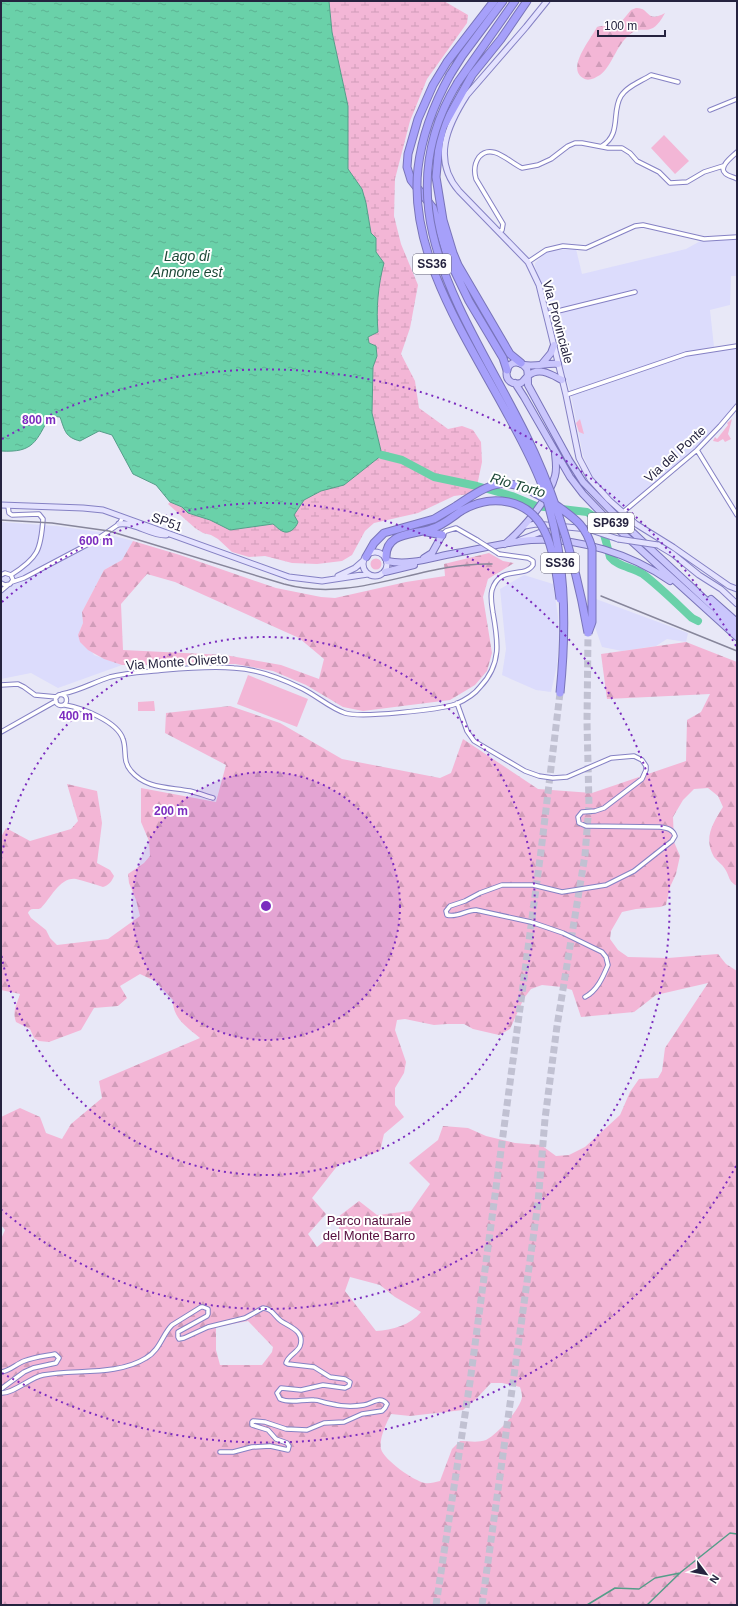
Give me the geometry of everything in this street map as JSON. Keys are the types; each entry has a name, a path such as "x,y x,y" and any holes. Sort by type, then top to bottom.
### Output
{"highway":[{"name":"SS36","path":"494,1 442,70 428,96 418,119 408,154 407,167 411,180 428,200 434,212 448,254 468,301 503,358 507,370"},
{"name":"SS36","path":"503,1 462,56 450,75 433,110 420,154 417,181 419,212 425,243 448,306 531,459 542,486 550,514 561,565 564,601 564,638 560,693"},
{"name":"SS36","path":"386,560 388,544 394,539 432,529 446,523 458,509 489,486 510,484 527,488 556,505 577,521 586,531 592,548 592,622 588,633 573,558 551,493 526,434 488,364 446,280 430,225 427,189 430,150 441,115 458,82 515,1"},
{"path":"523,364 510,354 452,253 442,220 436,177 438,150 443,127 472,75 501,39 527,1"},
{"name":"SS36","path":"365,558 374,542 384,533 434,519 458,509 481,502 502,500 522,507 538,521 550,544 559,595 564,638"},
{"path":"413,533 428,532 442,535"}],"main road":[{"path":"540,365 551,353 554,345"},
{"path":"523,364 527,370 527,376 524,381 515,384 507,377 507,370 511,364 518,363 523,364 533,367 550,363 558,364"},
{"path":"547,372 558,364"},
{"path":"527,376 540,371 547,372 562,380"},
{"name":"SP639","path":"527,376 528,385 569,460 583,482 627,527 737,629"},
{"name":"SP639","path":"515,384 570,477 584,494 608,520 737,637"},
{"path":"505,544 526,523 542,502 552,484 556,466 554,451"},
{"path":"405,563 429,556 442,535"},
{"path":"385,572 505,544 544,540 569,542 614,553 658,573 680,586"},
{"path":"386,560 405,563 482,549"},
{"path":"680,575 737,622"}],"street":[{"name":"Via Provinciale","path":"547,1 467,95 457,112 446,142 444,163 450,179 459,191 528,262 539,285 580,458 590,479 622,513 646,531 673,547 737,590"},
{"path":"602,146 609,142 613,134 620,96 627,90 651,75 678,82"},
{"path":"710,110 737,99"},
{"path":"499,232 502,230 503,224 476,179 475,174 475,165 480,156 488,152 497,153 522,168 538,165 551,159 575,143 608,148 622,148 637,161 653,169 670,183 687,182 704,172 723,168 737,152"},
{"path":"723,168 725,174 737,179"},
{"path":"528,262 546,250 562,246 586,248 634,226 643,225 704,239 737,237"},
{"path":"546,314 635,292"},
{"path":"566,395 686,354 737,346"},
{"name":"Via del Ponte","path":"622,513 697,450 737,406"},
{"path":"697,450 737,515"},
{"name":"SP51","path":"1,505 103,510 277,574 290,577 322,581 368,574"},
{"path":"1,590 39,549 43,519 39,514 12,515 9,513 8,506"},
{"path":"1,584 22,578 96,540 119,524 123,517"},
{"path":"526,523 588,529 608,537 658,546 673,554 721,589 737,604"},
{"path":"119,524 128,524 159,535 169,534"},
{"path":"516,542 539,532 557,527"},
{"name":"Via Monte Oliveto","path":"56,699 62,694 111,677 135,673 200,667 235,668 278,678 349,714 375,714 444,707 457,703 469,697 481,686 489,675 496,660 498,642 491,598 494,585 498,579 505,574 527,571 533,565 533,561 528,558 499,554 456,528 446,531 442,535"},
{"path":"372,552 383,555 386,560 388,565 385,572 375,576 368,574 364,568 365,558 372,552"},
{"name":"SP51","path":"322,581 349,572 360,565 365,558"},
{"path":"1,575 8,573 11,580"},
{"path":"730,598 733,605 737,608"},
{"path":"1,684 21,685 31,694 56,699"},
{"path":"65,705 67,699 76,690"},
{"path":"62,694 79,707 117,728 123,738 125,761 130,770 137,776 153,785 190,791 213,798"},
{"path":"56,699 59,705"},
{"path":"1,732 45,707 56,699"},
{"path":"457,703 467,732 474,741 526,771 539,776 553,778 567,777 611,758 636,757 641,759 645,764 646,772 643,777 620,796 603,808 582,812 578,817 579,823 586,826 660,827 669,829 673,832 675,836 672,841 634,871 606,885 562,892 533,885 502,885 450,906 446,911 447,915 451,916 466,911 476,910 531,922 563,933 597,949 605,956 608,965 597,988 585,997"},
{"path":"45,707 65,705 79,707"},
{"path":"1,1393 10,1391 42,1375 113,1369 135,1363 146,1358 156,1349 172,1325 203,1307 209,1311 206,1316 178,1332 179,1339 208,1327 245,1318 263,1308 272,1310 279,1319 297,1331 301,1338 297,1351 287,1360 286,1362 288,1364 314,1367 332,1377 345,1379 350,1382 349,1386 345,1388 325,1385 301,1390 281,1388 277,1393 280,1399 298,1402 317,1400 354,1406 367,1405 380,1400 385,1402 387,1405 382,1411 365,1413 344,1422 324,1423 306,1430 286,1429 265,1422 253,1421 252,1425 268,1430 276,1439 288,1444 288,1450 272,1446 252,1447 232,1452 220,1452"},
{"path":"1,1372 14,1368 20,1362 33,1358 55,1354 59,1358 56,1363 33,1368 24,1372 1,1389"}],"shaded area":[{"path":"737,237 737,276 731,276 730,305 710,310 714,347 737,346 737,406 697,450 622,513 592,477 583,455 570,390 560,362 556,336 535,263 546,252 576,249 582,274 686,249 704,239"},
{"path":"1,522 57,526 99,532 133,541 122,560 104,570 82,612 83,623 80,630 94,655 122,665 58,688 31,673 1,679"},
{"path":"524,575 553,584 558,616 559,638 557,665 551,692 536,690 502,675 506,649 500,589"},
{"path":"596,599 688,633 686,642 667,639 656,646 622,651 602,647 595,627"}],"green space":[{"path":"329,1 444,1 468,15 467,23 427,79 410,121 395,179 394,216 401,244 418,285 410,328 401,354 415,381 419,408 448,429 462,426 473,430 481,442 482,462 477,486 470,494 454,496 418,513 374,523 365,531 352,555 342,561 317,564 292,563 265,556 249,557 232,552 218,539 195,528 168,504 170,502 182,507 188,513 210,520 230,530 273,524 282,531 298,522 294,515 304,500 321,491 344,485 382,455 372,413 373,367 377,356 376,346 369,343 368,337 378,332 378,297 384,263 376,252 376,238 371,233 362,189 348,169 348,106 332,32"},
{"path":"636,8 644,10 654,17 665,13 660,21 651,29 634,31 629,35 600,75 589,80 583,78 578,73 578,61 581,53 597,27 617,27 631,10"},
{"path":"664,135 689,161 675,174 651,148"},
{"path":"580,419 584,434 579,432 576,423"},
{"path":"732,419 728,434 731,439 725,442 723,439 718,442 713,441 715,437 717,439 728,425 727,423"},
{"path":"133,541 180,555 276,588 321,597 335,598 406,582 445,576 444,564 489,553 503,561 514,563 488,579 483,597 492,653 487,671 475,685 450,700 363,711 343,707 306,685 273,671 235,664 122,665 104,659 88,650 80,642 78,635 83,623 82,612 104,570 122,560","holes":["147,574 175,582 299,638 324,659 319,679 281,665 225,655 123,650 121,604"]},
{"path":"376,558 380,560 382,564 380,568 376,570 372,568 370,564 372,560"},
{"name":"Parco naturale del Monte Barro","path":"686,642 737,662 737,886 731,881 724,867 714,857 709,843 709,837 713,825 723,807 718,796 708,788 694,789 683,800 673,817 674,842 680,856 666,905 622,912 611,931 610,939 618,950 628,957 668,958 718,954 726,964 737,971 737,1605 1,1605 1,1239 5,1230 1,1225 1,1117 20,1108 40,1117 46,1133 62,1139 71,1124 102,1098 99,1081 200,1038 178,1017 173,1006 173,1000 155,981 140,974 120,986 127,998 118,1006 94,1008 81,1030 49,1042 39,1041 34,1038 30,1029 16,1022 16,1004 20,994 1,990 1,837 6,828 30,841 71,829 78,821 67,784 97,791 102,823 97,863 110,870 114,876 110,883 103,887 76,879 65,881 56,889 41,908 32,909 29,911 28,913 31,918 46,930 50,938 57,945 108,939 140,916 136,900 129,883 128,874 144,863 150,856 149,841 141,822 141,788 216,802 226,765 165,733 166,713 230,706 280,723 342,759 440,778 451,773 463,739 538,789 592,793 686,761 687,720 701,712 710,694 607,699 601,654","holes":["708,983 665,1048 662,1071 658,1078 639,1079 630,1092 620,1115 585,1147 569,1155 556,1156 541,1145 515,1143 486,1136 468,1128 443,1126 438,1140 409,1163 430,1184 411,1211 377,1215 359,1201 338,1217 339,1229 317,1247 308,1234 326,1214 312,1198 338,1165 380,1151 384,1134 404,1117 395,1105 395,1088 404,1073 406,1062 395,1030 397,1020 405,1019 434,1025 464,1024 473,1029 499,1035 510,1029 524,998 531,989 542,985 562,987 572,990 581,1017 634,1012 656,995","350,1277 380,1285 395,1297 421,1312 417,1317 401,1326 376,1331 345,1291","248,1321 273,1347 272,1352 262,1365 220,1365 216,1350 216,1327","491,1383 502,1383 520,1387 522,1397 518,1408 502,1427 491,1437 486,1440 473,1442 460,1441 452,1449 440,1481 428,1483 420,1481 393,1464 383,1454 381,1449 381,1440 383,1431 391,1414 410,1416 463,1410"]},
{"path":"248,675 308,699 297,727 237,704"},
{"path":"154,701 155,711 138,711 138,702"}],"water":[{"name":"Lago di Annone est","path":"1,1 329,1 332,32 348,106 348,169 362,189 371,233 376,238 376,252 384,263 378,297 378,332 368,337 369,343 376,346 377,356 373,367 372,413 382,455 344,485 321,491 304,500 294,515 298,522 294,529 285,532 273,524 230,530 210,520 188,513 182,507 170,502 156,485 133,474 112,435 99,431 80,441 71,438 66,433 60,417 50,416 33,444 21,450 1,451"}],"waterway":[{"name":"Rio Torto","path":"382,455 402,460 434,477 477,486 512,496 536,506 587,512 597,520 603,532 610,557 613,560 643,574 692,618 698,621"},
{"path":"647,1605 681,1572 730,1533 737,1534"},
{"path":"587,1605 615,1588 639,1589 655,1578 680,1573"}],"tunnel":[{"path":"482,1605 538,1203 545,1119 557,1026 585,855 589,805 587,722 588,633"},
{"path":"436,1605 470,1382 541,851 560,693"}],"railway":[{"path":"1,520 52,523 109,531 284,584 311,589 337,589 363,586 439,569 465,565 492,564"},
{"path":"601,596 737,651"}]}
